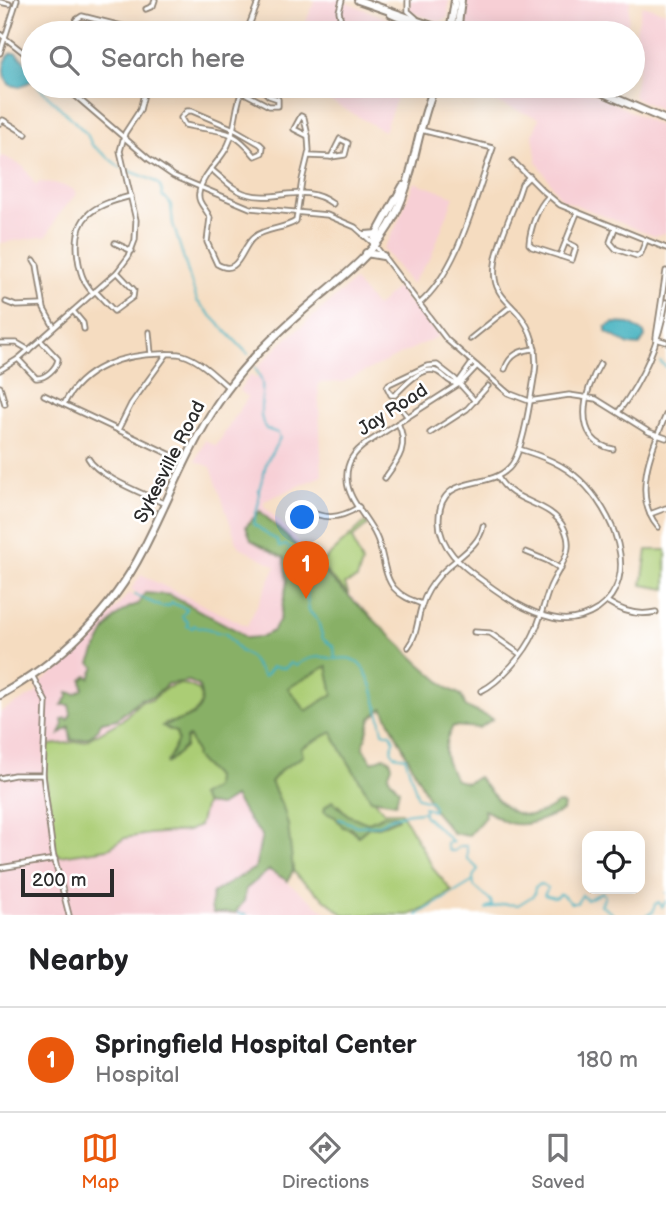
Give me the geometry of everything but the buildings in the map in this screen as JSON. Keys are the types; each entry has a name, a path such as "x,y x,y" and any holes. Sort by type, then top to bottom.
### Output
{"main road":[{"path":"358,0 411,21"},
{"path":"455,0 459,21"},
{"path":"456,21 461,0"},
{"path":"386,11 412,21"},
{"path":"453,21 457,18"},
{"name":"Sykesville Road","path":"374,244 402,188 429,98"},
{"name":"Sykesville Road","path":"0,695 32,675 79,636 112,599 138,559 184,461 228,387 265,345 385,233 403,199 430,98"},
{"path":"615,98 666,120"},
{"path":"365,235 378,234"},
{"path":"366,253 383,256"}],"street":[{"path":"0,53 17,0"},
{"path":"146,9 153,6 155,0"},
{"path":"251,21 259,0"},
{"path":"341,21 339,10 342,0"},
{"path":"408,0 407,8 415,21"},
{"path":"0,2 9,4"},
{"path":"397,13 407,8"},
{"path":"76,21 82,16 102,21"},
{"path":"0,34 21,50"},
{"path":"78,98 161,169 200,189 250,208 338,218 365,235 447,340 509,393 529,401 569,395 596,399 658,436 666,438"},
{"path":"0,370 29,350 117,272 132,251 136,227 120,157 124,138 140,110 143,98"},
{"path":"240,98 233,132 225,152 200,189 199,200 210,218 208,248 217,264 230,268 237,264 248,243 256,236 269,229 293,224 297,219 309,156 308,136 304,118 299,117 294,129 308,136"},
{"path":"257,98 269,106 278,106 278,99 275,98"},
{"path":"233,132 192,111 182,115 185,125 233,132 255,156 262,153 263,147 260,144 233,132"},
{"path":"0,123 3,120 26,134"},
{"path":"419,304 454,258 493,148 421,130"},
{"path":"309,156 331,158 345,155 348,143 339,139 331,158"},
{"path":"513,161 548,197 577,214 666,248"},
{"path":"211,169 236,189 247,194 300,193 322,197 333,204"},
{"path":"519,449 544,457 569,472 602,507 617,542 621,562 618,584 608,601 590,614 575,619 560,619 541,615 511,601 456,558 447,547 439,527 439,514 444,500 453,490 464,484 498,477 511,466 519,449 535,369 535,349 526,325 500,295 496,286 495,267 521,187 530,176"},
{"path":"117,272 134,290 133,297 114,311 83,280 77,241 81,224 89,214 100,205 131,196"},
{"path":"548,197 540,207 528,242 532,247 572,260 576,247 566,242"},
{"path":"560,257 577,214"},
{"path":"615,228 610,242 616,249 637,256 646,240"},
{"path":"115,243 132,251"},
{"path":"34,260 43,305 55,327"},
{"path":"656,339 656,323 666,271"},
{"path":"6,302 16,306 43,305"},
{"path":"619,411 642,376 662,325 666,302"},
{"path":"470,339 511,306"},
{"path":"73,311 84,328"},
{"path":"149,332 151,354"},
{"path":"656,339 666,342"},
{"path":"18,359 36,379 50,372 58,359 40,340"},
{"path":"0,344 17,343 29,350"},
{"path":"505,369 517,353 535,349"},
{"path":"64,404 71,390 88,375 119,359 151,354 182,354 228,387"},
{"path":"118,430 131,404 167,354"},
{"name":"Jay Road","path":"457,384 473,362"},
{"path":"600,364 586,397 584,416 589,432 604,446 613,449"},
{"path":"457,384 451,383 440,372 430,370 412,379 395,395 391,395 387,387 431,365 440,366 475,401"},
{"name":"Jay Road","path":"422,604 403,596 392,586 381,547 347,485 349,462 357,451 462,382 477,366"},
{"path":"430,433 467,409 488,386"},
{"path":"0,387 5,404"},
{"path":"44,395 184,461"},
{"path":"398,405 407,416"},
{"path":"658,527 647,505 645,485 666,415"},
{"path":"385,478 402,454 404,440 398,423"},
{"path":"88,458 109,476 164,504"},
{"path":"481,691 498,680 530,642 549,590 567,557 569,547 562,524 549,513 509,492 498,477"},
{"path":"303,507 318,516 334,518 359,507"},
{"path":"650,513 666,508"},
{"path":"408,647 414,638 422,604 439,575 478,539 483,526"},
{"path":"526,552 561,569"},
{"path":"608,601 629,612 656,612"},
{"path":"474,632 490,633 520,654"},
{"path":"32,675 46,702 43,775 54,859 69,915"},
{"path":"0,778 43,775"},
{"path":"0,868 54,859"}],"shaded area":[{"path":"315,0 341,0 393,21 306,21"},
{"path":"410,0 449,0 448,17 442,21 410,12"},
{"path":"465,0 630,0 628,21 464,21"},
{"path":"642,5 666,12 666,112 635,98 645,98 645,21 638,21"},
{"path":"325,98 396,98 384,131"},
{"path":"603,98 666,129 666,233 654,236 561,199 537,162 533,135 539,118 486,99"},
{"path":"4,156 24,167 36,186 39,182 54,183 71,188 77,193 57,217 47,236 0,243 0,157"},
{"path":"414,182 454,196 431,257 411,284 383,249 395,229"},
{"path":"354,281 376,307 398,286 439,336 343,382 318,383 322,476 264,501 264,506 405,651 280,821 282,878 330,915 0,915 0,712 38,692 36,686 75,656 129,593 140,600 141,597 131,589 141,575 247,626 276,566 238,546 211,467 196,461 205,440 216,446 248,397 239,390 251,375 256,379 261,372 257,368"}],"green space":[{"path":"260,511 419,663 449,689 461,695 466,707 493,719 479,728 453,726 445,754 456,780 467,783 478,777 503,805 522,815 545,811 558,803 564,805 563,811 536,822 516,824 505,822 484,810 485,817 468,836 453,833 435,812 383,708 371,718 363,747 372,762 384,757 390,760 392,766 388,776 399,790 396,803 371,799 332,732 301,748 303,756 281,770 271,782 288,825 293,870 288,881 269,870 246,889 244,901 235,913 213,913 212,893 255,868 262,835 234,797 220,806 205,804 200,796 214,788 215,777 195,757 196,752 189,737 186,738 185,747 166,764 178,740 176,732 162,726 190,716 199,709 202,700 199,686 189,681 167,684 153,697 140,699 117,719 102,722 94,734 81,739 71,740 69,727 60,734 62,720 68,720 71,714 69,705 62,705 68,692 76,694 83,689 82,680 87,676 90,678 95,667 90,663 113,620 120,613 138,604 145,593 170,595 246,638 261,637 273,631 280,619 287,581 284,558 251,540 246,526","holes":["327,666 333,694 306,711 288,688"]},
{"path":"365,522 368,525 352,538 362,563 357,579 345,584 349,595 319,565"},
{"path":"647,550 666,550 666,589 642,585"},
{"path":"327,666 333,694 306,711 288,688"},
{"path":"179,684 199,690 202,702 192,715 165,723 167,729 176,732 177,754 185,748 186,737 189,737 196,752 195,757 215,777 215,788 200,796 205,804 199,826 188,831 125,838 107,849 60,856 56,852 45,774 45,747 85,741 122,720 141,701 152,700 166,688"},
{"path":"332,731 369,793 384,812 401,812 435,871 452,891 409,915 344,915 298,877 293,870 284,810 271,782 281,770 303,756 301,748","holes":["338,805 348,815 367,823 384,815 396,815 397,819 378,827 370,826 358,836 335,817"]},
{"path":"332,801 348,815 367,823 384,815 396,815 398,818 378,827 370,826 358,836 352,829 343,827 335,817 324,812 325,807"}],"water":[{"path":"11,53 16,53 21,58 21,86 10,85 7,81 4,73 6,60"},
{"path":"613,323 630,324 644,333 645,337 639,346 629,345 606,332 606,327"}],"waterway":[{"path":"50,98 87,134 92,145 121,168"},
{"path":"126,170 160,186 163,198 171,205 173,224 197,301 248,354"},
{"path":"660,362 666,367"},
{"path":"255,367 262,383 263,423 266,429 278,433 280,438 267,461 253,524 276,539 280,547 286,545 297,555 306,573 309,611 318,621 323,639 334,647 335,659 351,659 365,671 383,732 391,734 394,741 391,750 394,755 405,757 418,798 430,801 434,806 433,811 424,807 424,815 453,842 446,843 449,851 467,846 467,858 478,869 473,877 474,886 491,901 492,905 486,909 505,904 518,905 534,895 535,887 541,884 548,888 544,895 555,898 561,894 571,903 577,903 582,895 587,900 602,892 605,896 601,905 614,915"},
{"path":"135,595 162,607 172,603 187,609 182,617 188,622 187,626 193,628 194,625 225,633 240,651 249,656 264,677 272,667 285,668 291,663 296,666 314,658 333,659"},
{"path":"339,819 357,826 379,825 394,817 422,812"},
{"path":"417,915 472,882"},
{"path":"647,915 653,912 655,904 659,902 662,907 666,901"},
{"path":"238,913 246,915"}],"place":[{"name":"Springfield Hospital Center","path":"306,599"}]}
